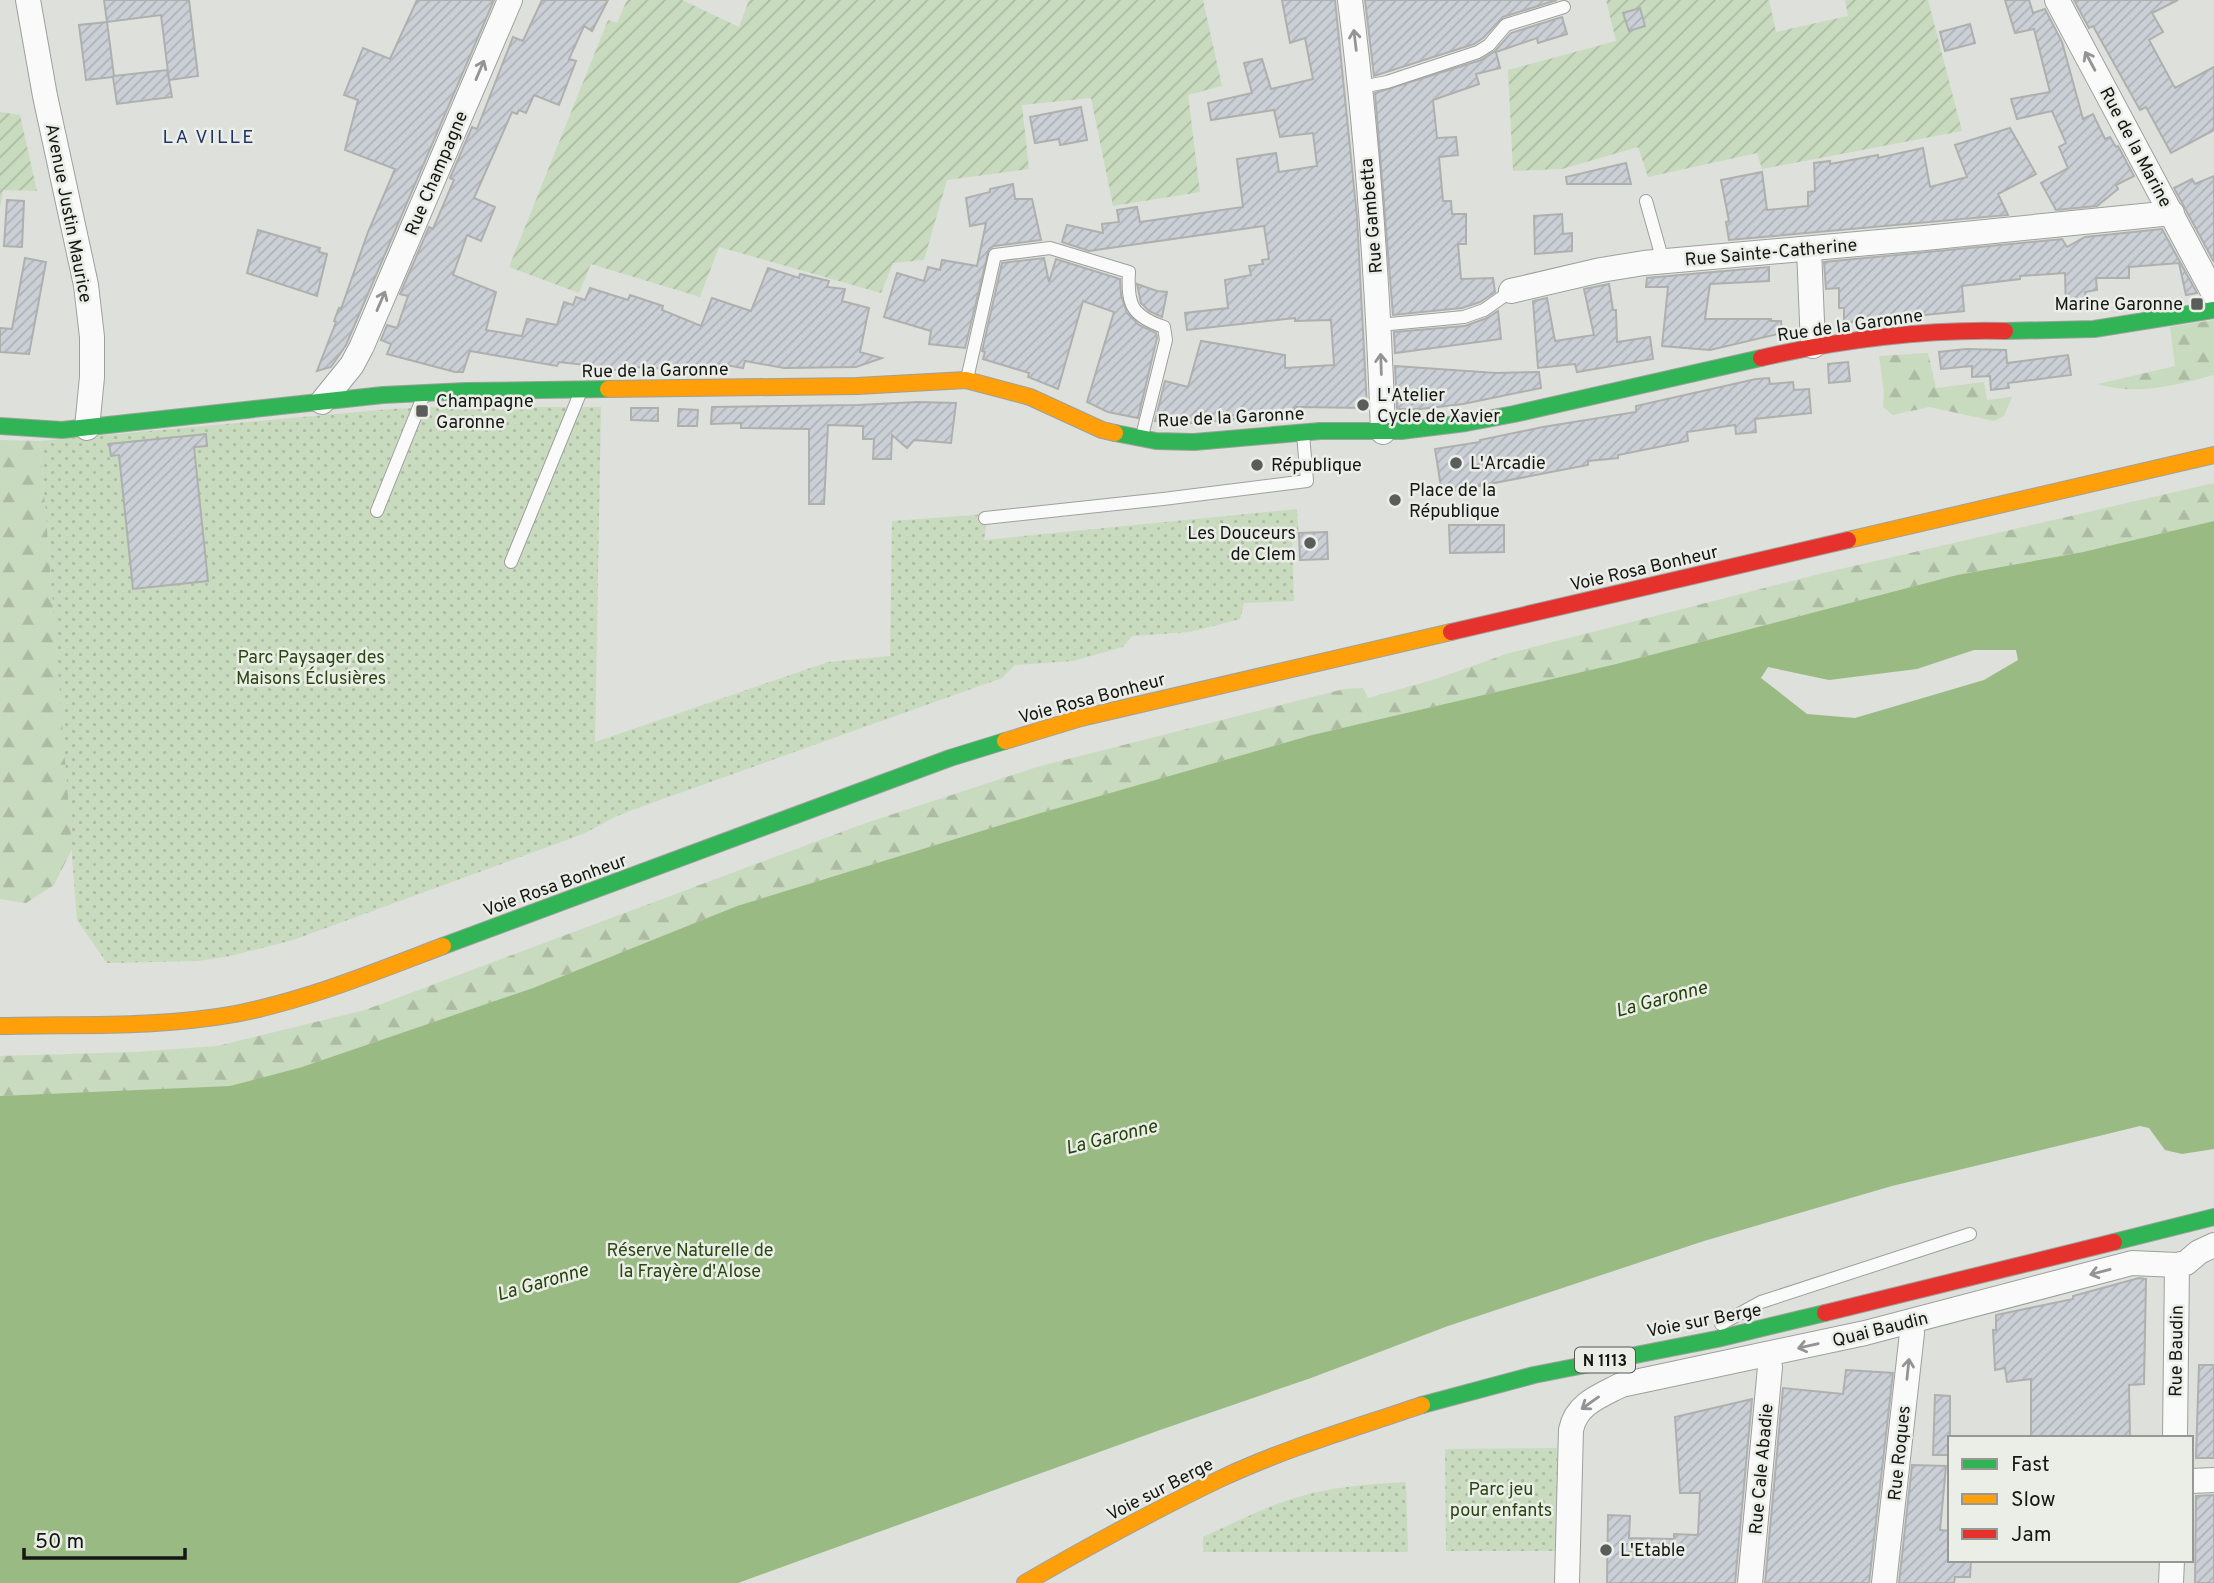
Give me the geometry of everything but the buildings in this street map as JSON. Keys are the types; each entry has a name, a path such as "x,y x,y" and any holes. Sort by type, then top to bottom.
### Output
{"street":[{"name":"Avenue Justin Maurice","path":"28,0 86,285 92,337 88,428"},
{"name":"Rue Champagne","path":"322,402 352,365 362,346 510,0"},
{"name":"Rue Gambetta","path":"1350,0 1361,88 1379,325 1383,432"},
{"name":"Rue de la Marine","path":"2057,0 2214,294"},
{"name":"Rue Sainte-Catherine","path":"1511,291 1601,270 1663,261 2172,213"},
{"path":"1809,249 1813,346"},
{"name":"Rue de la Garonne","path":"0,426 62,430 88,428 383,395 857,386 966,380 1019,393 1102,430 1141,439 1194,442 1303,432 1383,432 1466,424 1813,346 1965,330 2035,332 2094,329 2214,310"},
{"path":"362,346 368,375 383,395"},
{"name":"Voie Rosa Bonheur","path":"0,1026 160,1021 220,1016 270,1006 339,985 950,758 1080,718 2214,454"},
{"name":"Voie sur Berge","path":"1025,1583 1084,1549 1224,1477 1321,1439 1440,1399 1548,1372 1717,1339 2214,1217"},
{"path":"2178,1265 2186,1263 2199,1252 2214,1245"},
{"name":"Quai Baudin","path":"1567,1583 1570,1443 1573,1421 1582,1407 1621,1385 1911,1322 2132,1263 2178,1265"},
{"name":"Rue Baudin","path":"2175,1436 2178,1265"},
{"name":"Rue Roques","path":"1884,1583 1912,1333 1911,1322"},
{"name":"Rue Cale Abadie","path":"1750,1583 1770,1367 1768,1355"},
{"path":"2193,1481 2214,1480"},
{"path":"2171,1583 2172,1562"}],"lane":[{"path":"1361,88 1478,52 1489,45 1506,25 1564,7"},
{"path":"1646,201 1663,261"},
{"path":"966,380 995,255 1050,248 1129,272 1128,294 1135,311 1145,321 1164,327 1166,332 1141,439"},
{"name":"Rue Sainte-Catherine","path":"1379,325 1464,317 1485,310 1511,291"},
{"path":"511,562 581,391"},
{"path":"377,510 425,393"},
{"path":"985,518 1307,481 1303,432"},
{"path":"1717,1339 1721,1323 1761,1302 1970,1234"}],"green space":[{"path":"627,0 682,0 739,27 749,0 1203,0 1222,86 1188,95 1200,192 1113,206 1091,98 1022,105 1029,169 947,180 924,260 893,263 881,293 719,247 700,297 591,264 579,293 509,267 608,20 617,23"},
{"path":"1606,0 1769,0 1776,32 1848,16 1845,0 1928,0 1962,131 1762,169 1757,153 1648,177 1638,147 1562,169 1513,171 1508,70 1616,41"},
{"path":"0,112 20,115 37,191 3,190 0,208"},
{"path":"2214,320 2214,375 2141,389 2098,384 2175,366 2170,327"},
{"path":"1928,353 1936,388 1984,382 1987,400 2012,397 2004,416 1994,421 1929,407 1893,415 1883,407 1884,392 1879,356"},
{"name":"Parc Paysager des Maisons Éclusières","path":"437,407 601,407 595,742 828,662 890,656 892,521 988,514 984,540 1297,509 1299,539 1292,540 1294,601 1244,603 1240,619 1190,632 1132,636 1123,647 1073,661 1015,665 1002,678 646,805 617,816 583,834 293,940 198,961 107,963 77,920 40,441"},
{"path":"0,440 40,441 72,849 54,885 26,903 0,899"},
{"path":"2214,483 2214,521 2083,552 1957,575 1616,664 1312,735 1037,814 737,906 533,988 302,1067 230,1087 0,1096 0,1056 135,1052 217,1046 365,1010 863,824 1037,767 1344,689 1363,688 1368,698 1436,679 1506,654 1819,574"},
{"name":"Parc jeu pour enfants","path":"1557,1448 1558,1551 1446,1551 1445,1449"},
{"path":"1406,1482 1408,1552 1203,1552 1203,1537 1282,1502 1333,1489"}],"water":[{"name":"Réserve Naturelle de la Frayère d'Alose","path":"2214,521 2214,1149 2182,1154 2165,1150 2149,1128 2140,1126 1892,1186 1704,1241 1448,1326 1311,1378 738,1583 0,1583 0,1096 230,1086 302,1067 533,988 737,906 1037,814 1312,735 1616,664 1957,575 2083,552","holes":["1974,650 2016,650 2018,660 1984,680 1855,718 1807,714 1761,678 1768,667 1829,680 1917,669"]}],"traffic: fast":[{"path":"2005,331 2094,329 2214,310"},
{"path":"1115,433 1156,441 1194,442 1320,431 1401,431 1514,414 1761,358"},
{"path":"0,426 62,430 383,395 608,389"},
{"path":"443,946 950,758 1005,741"},
{"path":"2114,1242 2214,1217"},
{"path":"1422,1405 1534,1375 1717,1339 1825,1313"}],"traffic: slow":[{"path":"608,389 857,386 966,380 1030,397 1102,430 1115,433"},
{"path":"1848,540 2214,455"},
{"path":"1005,741 1081,718 1451,632"},
{"path":"0,1026 177,1022 235,1014 315,993 443,946"},
{"path":"1025,1583 1122,1529 1246,1467 1422,1405"}],"traffic: jam":[{"path":"1761,358 1882,337 2005,331"},
{"path":"1451,632 1848,540"},
{"path":"1825,1313 2114,1242"}],"place":[{"name":"Marine Garonne","path":"2197,304"},
{"name":"L'Atelier Cycle de Xavier","path":"1363,405"},
{"name":"Champagne Garonne","path":"422,411"},
{"name":"L'Arcadie","path":"1456,463"},
{"name":"République","path":"1257,465"},
{"name":"Place de la République","path":"1395,500"},
{"name":"Les Douceurs de Clem","path":"1310,543"},
{"name":"L'Etable","path":"1606,1550"}],"district":[{"name":"LA VILLE","path":"209,136"}],"water label":[{"name":"La Garonne","path":"1661,998"},
{"name":"La Garonne","path":"1111,1136"},
{"name":"La Garonne","path":"542,1281"}]}
